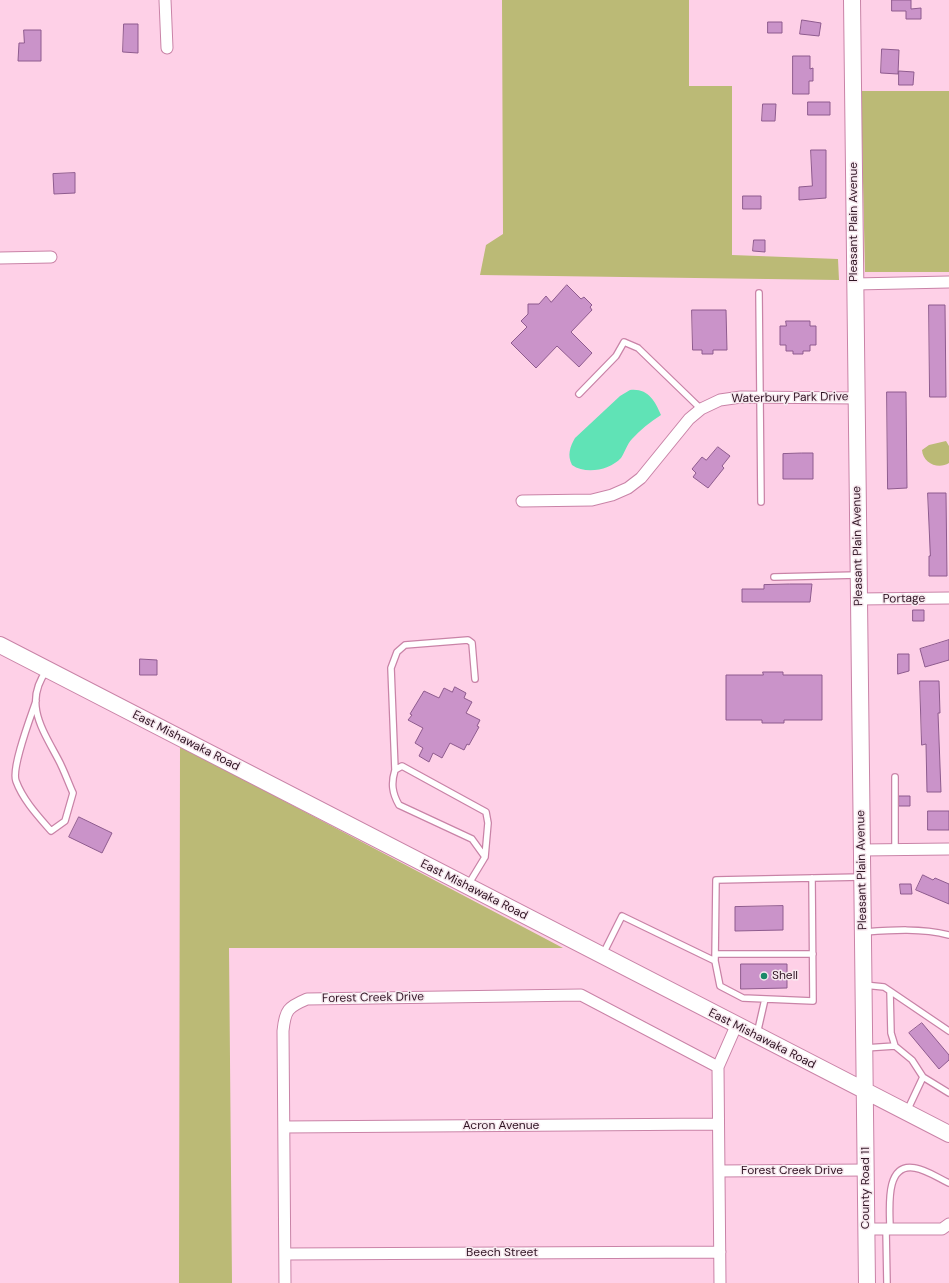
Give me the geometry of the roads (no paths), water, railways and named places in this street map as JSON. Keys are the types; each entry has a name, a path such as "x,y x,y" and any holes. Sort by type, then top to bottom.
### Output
{"street":[{"path":"165,0 167,48"},
{"name":"Pleasant Plain Avenue","path":"852,0 865,1092"},
{"path":"0,258 51,256"},
{"path":"855,284 949,282"},
{"name":"Waterbury Park Drive","path":"522,501 592,500 612,495 628,488 641,478 689,418 701,408 720,400 741,397 857,398"},
{"name":"Portage","path":"859,599 949,598"},
{"name":"East Mishawaka Road","path":"0,645 736,1026 949,1134"},
{"path":"862,850 949,849"},
{"name":"Forest Creek Drive","path":"285,1283 283,1031 284,1015 292,1006 307,999 581,996 718,1067"},
{"path":"720,1283 718,1067 736,1026"},
{"name":"County Road 11","path":"865,1092 867,1283"},
{"name":"Acron Avenue","path":"284,1127 718,1124"},
{"name":"Forest Creek Drive","path":"719,1172 866,1170"},
{"path":"866,1229 942,1229 949,1224"},
{"name":"Beech Street","path":"285,1254 720,1252"}],"lane":[{"path":"759,293 759,397 762,502"},
{"path":"579,394 616,356 624,342 638,348 701,408"},
{"path":"774,577 859,575"},
{"path":"475,679 472,643 468,640 405,645 397,652 391,668 395,770 392,780 393,795 399,805 472,839 485,857"},
{"path":"36,701 38,720 73,793 65,821 51,831 30,807 15,780 21,741 36,701 40,680 48,670"},
{"path":"395,770 402,766 486,812 488,823 485,857 467,887"},
{"path":"895,777 895,849"},
{"path":"812,878 813,1001 743,998 720,986 715,961 716,880 812,878 862,877"},
{"path":"602,956 622,916 715,961"},
{"path":"863,932 906,930 936,931 949,935"},
{"path":"715,954 813,954"},
{"path":"864,985 884,987 949,1031"},
{"path":"890,991 891,1034 896,1046 912,1060 923,1077 949,1093"},
{"path":"756,1036 765,999"},
{"path":"865,1048 896,1046"},
{"path":"906,1113 923,1077"},
{"path":"887,1283 890,1196 892,1181 897,1172 904,1168 913,1167 949,1183"}],"place":[{"name":"Shell","path":"764,976"}]}
